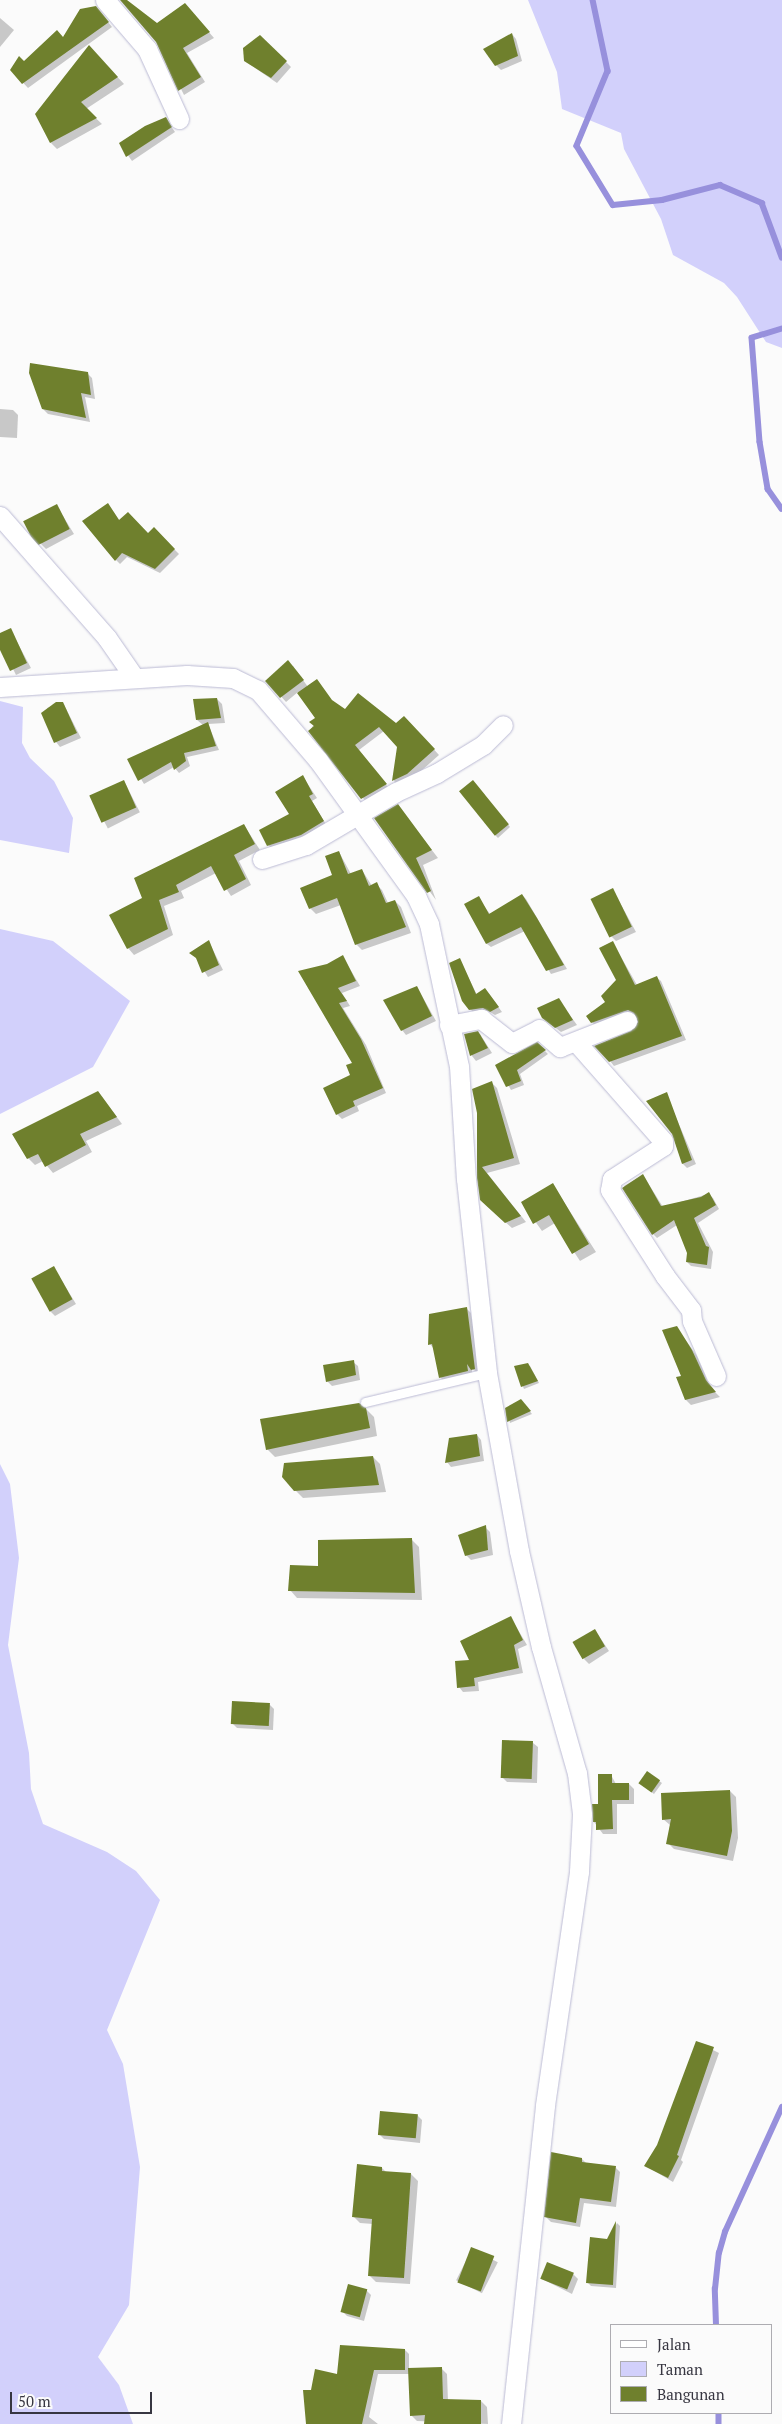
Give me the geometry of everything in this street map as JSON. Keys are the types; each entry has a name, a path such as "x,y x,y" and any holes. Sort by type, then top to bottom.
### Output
{"street":[{"path":"105,0 147,50 179,119"},
{"path":"0,516 107,638 134,677"},
{"path":"0,687 187,675 233,678 258,690 318,760 416,896 429,924 459,1066 464,1104 466,1179 487,1373 519,1551 541,1647 577,1773 582,1814 579,1872 545,2106 511,2424"},
{"path":"262,859 306,845 396,792 461,759 503,725"},
{"path":"449,1025 481,1019 512,1043 539,1029 556,1046 577,1043 627,1021"},
{"path":"577,1043 663,1141 663,1146 612,1179 610,1190 665,1276 691,1310 692,1321 716,1376"}],"lane":[{"path":"365,1402 487,1373"}],"green space":[{"path":"528,0 782,0 782,348 766,342 737,297 724,283 673,255 661,219 624,149 621,133 562,109 557,72"},
{"path":"0,701 23,707 22,743 30,758 54,781 73,818 69,853 0,840"},
{"path":"0,929 53,941 130,1001 93,1067 0,1114"},
{"path":"0,1464 10,1484 19,1558 8,1645 29,1753 31,1789 43,1824 107,1852 136,1871 160,1900 107,2030 123,2064 140,2167 129,2305 98,2357 119,2385 133,2424 0,2424"}],"building":[{"path":"120,0 127,0 157,23 185,3 210,32 183,48 201,77 178,91 156,42"},
{"path":"96,6 109,22 22,84 10,70 19,56 24,61 57,30 63,37 80,9"},
{"path":"512,33 518,56 495,66 483,49"},
{"path":"260,35 287,61 271,78 244,61 243,48"},
{"path":"89,45 118,77 81,102 97,118 50,143 35,114"},
{"path":"166,117 172,127 126,157 119,143 145,126"},
{"path":"30,363 88,372 91,395 81,393 86,418 42,409 29,373"},
{"path":"108,503 119,520 128,512 148,533 154,527 175,549 155,569 122,553 115,561 82,521"},
{"path":"57,504 70,529 36,546 23,521"},
{"path":"11,628 27,663 10,671 0,650 0,633"},
{"path":"288,660 304,680 280,698 265,681"},
{"path":"317,679 332,700 345,709 358,693 396,723 404,716 435,749 407,774 392,781 397,747 379,727 355,745 387,784 361,799 308,731 314,726 309,722 315,718 297,693"},
{"path":"217,698 221,718 196,720 193,699"},
{"path":"56,702 63,702 77,733 54,743 41,713"},
{"path":"208,722 216,746 184,753 186,761 174,770 171,762 138,781 127,759"},
{"path":"303,775 313,794 309,796 324,821 301,835 267,846 259,830 289,814 275,792"},
{"path":"124,780 136,807 101,823 89,795"},
{"path":"473,780 509,824 495,836 459,791"},
{"path":"398,804 432,850 416,858 431,891 427,893 374,818"},
{"path":"244,824 255,844 234,855 246,879 224,891 211,866 176,885 179,892 159,900 168,929 127,949 109,915 142,898 134,878"},
{"path":"339,851 348,874 362,869 369,886 377,882 386,903 395,900 406,927 355,945 337,898 309,909 300,888 332,875 325,856"},
{"path":"613,888 632,927 609,938 591,899"},
{"path":"522,894 564,965 546,971 521,927 486,944 464,904 479,896 489,914"},
{"path":"209,940 219,965 202,973 196,958 189,953"},
{"path":"613,941 635,985 657,976 682,1036 609,1062 594,1046 631,1031 638,1022 634,1013 628,1010 591,1023 586,1016 605,1002 601,996 616,980 599,948"},
{"path":"343,955 356,981 338,988 347,1001 339,1003 361,1039 383,1088 353,1101 355,1106 336,1115 323,1088 350,1075 346,1065 352,1063 298,971 327,964"},
{"path":"460,958 476,994 485,988 499,1007 490,1012 483,1008 469,1010 462,1001 449,963"},
{"path":"417,986 432,1016 401,1031 383,1000"},
{"path":"559,998 573,1020 555,1028 542,1018 537,1008"},
{"path":"478,1031 488,1048 470,1056 464,1034"},
{"path":"537,1042 546,1050 517,1070 521,1081 506,1087 495,1065"},
{"path":"492,1081 514,1158 482,1167 521,1216 505,1223 480,1200 477,1178 477,1113 472,1089"},
{"path":"98,1091 117,1117 80,1134 86,1145 45,1167 38,1154 27,1159 12,1134"},
{"path":"667,1092 692,1160 682,1164 672,1134 646,1101"},
{"path":"643,1174 661,1206 701,1197 709,1192 716,1205 694,1218 706,1246 709,1247 707,1265 686,1262 687,1253 674,1220 652,1235 622,1188"},
{"path":"553,1183 589,1244 572,1254 549,1215 533,1224 521,1202"},
{"path":"54,1266 72,1299 50,1312 31,1279"},
{"path":"467,1307 475,1369 471,1370 467,1364 468,1371 439,1378 432,1344 428,1345 429,1314"},
{"path":"677,1326 692,1350 706,1380 716,1392 685,1400 676,1377 681,1376 662,1330"},
{"path":"354,1360 356,1375 326,1382 323,1365"},
{"path":"528,1363 538,1381 521,1387 514,1366"},
{"path":"521,1399 531,1411 507,1422 505,1408"},
{"path":"359,1403 366,1408 370,1428 266,1450 260,1419"},
{"path":"477,1434 480,1456 445,1463 449,1438"},
{"path":"373,1456 379,1485 294,1491 282,1477 284,1463"},
{"path":"486,1525 488,1550 465,1556 458,1535"},
{"path":"412,1538 415,1593 288,1591 290,1565 318,1566 318,1540"},
{"path":"511,1616 523,1640 514,1645 519,1668 474,1678 475,1686 457,1688 455,1661 469,1660 460,1641"},
{"path":"595,1629 605,1646 582,1659 572,1642"},
{"path":"232,1701 270,1703 269,1726 231,1724"},
{"path":"502,1740 533,1741 532,1779 501,1778"},
{"path":"647,1771 660,1780 652,1792 638,1783"},
{"path":"598,1774 612,1774 612,1783 629,1783 629,1800 612,1800 613,1829 596,1830 596,1822 593,1822 592,1804 598,1804"},
{"path":"730,1790 732,1831 727,1856 666,1844 671,1819 662,1820 661,1793"},
{"path":"696,2041 714,2047 677,2155 679,2156 668,2178 644,2166 657,2145"},
{"path":"380,2111 418,2114 416,2138 378,2135"},
{"path":"551,2152 582,2158 582,2162 616,2166 611,2202 580,2198 576,2223 544,2217"},
{"path":"357,2164 382,2167 382,2171 411,2173 404,2278 368,2276 372,2219 352,2217"},
{"path":"616,2221 613,2285 586,2283 590,2237 607,2239"},
{"path":"471,2247 494,2256 481,2291 457,2282"},
{"path":"547,2262 574,2273 567,2290 540,2279"},
{"path":"348,2284 367,2289 360,2317 340,2312"},
{"path":"340,2345 405,2349 405,2370 374,2370 362,2424 306,2424 303,2390 311,2390 315,2369 337,2374"},
{"path":"442,2367 443,2399 481,2400 481,2424 424,2424 425,2415 410,2416 408,2368"}],"waterway":[{"path":"593,0 608,71 577,146 613,205 662,200 720,185 762,203 782,257"},
{"path":"782,329 752,338 760,442 768,489 782,509"},
{"path":"716,2324 715,2289 719,2253 725,2232 782,2107"},
{"path":"719,2414 719,2424"}]}
